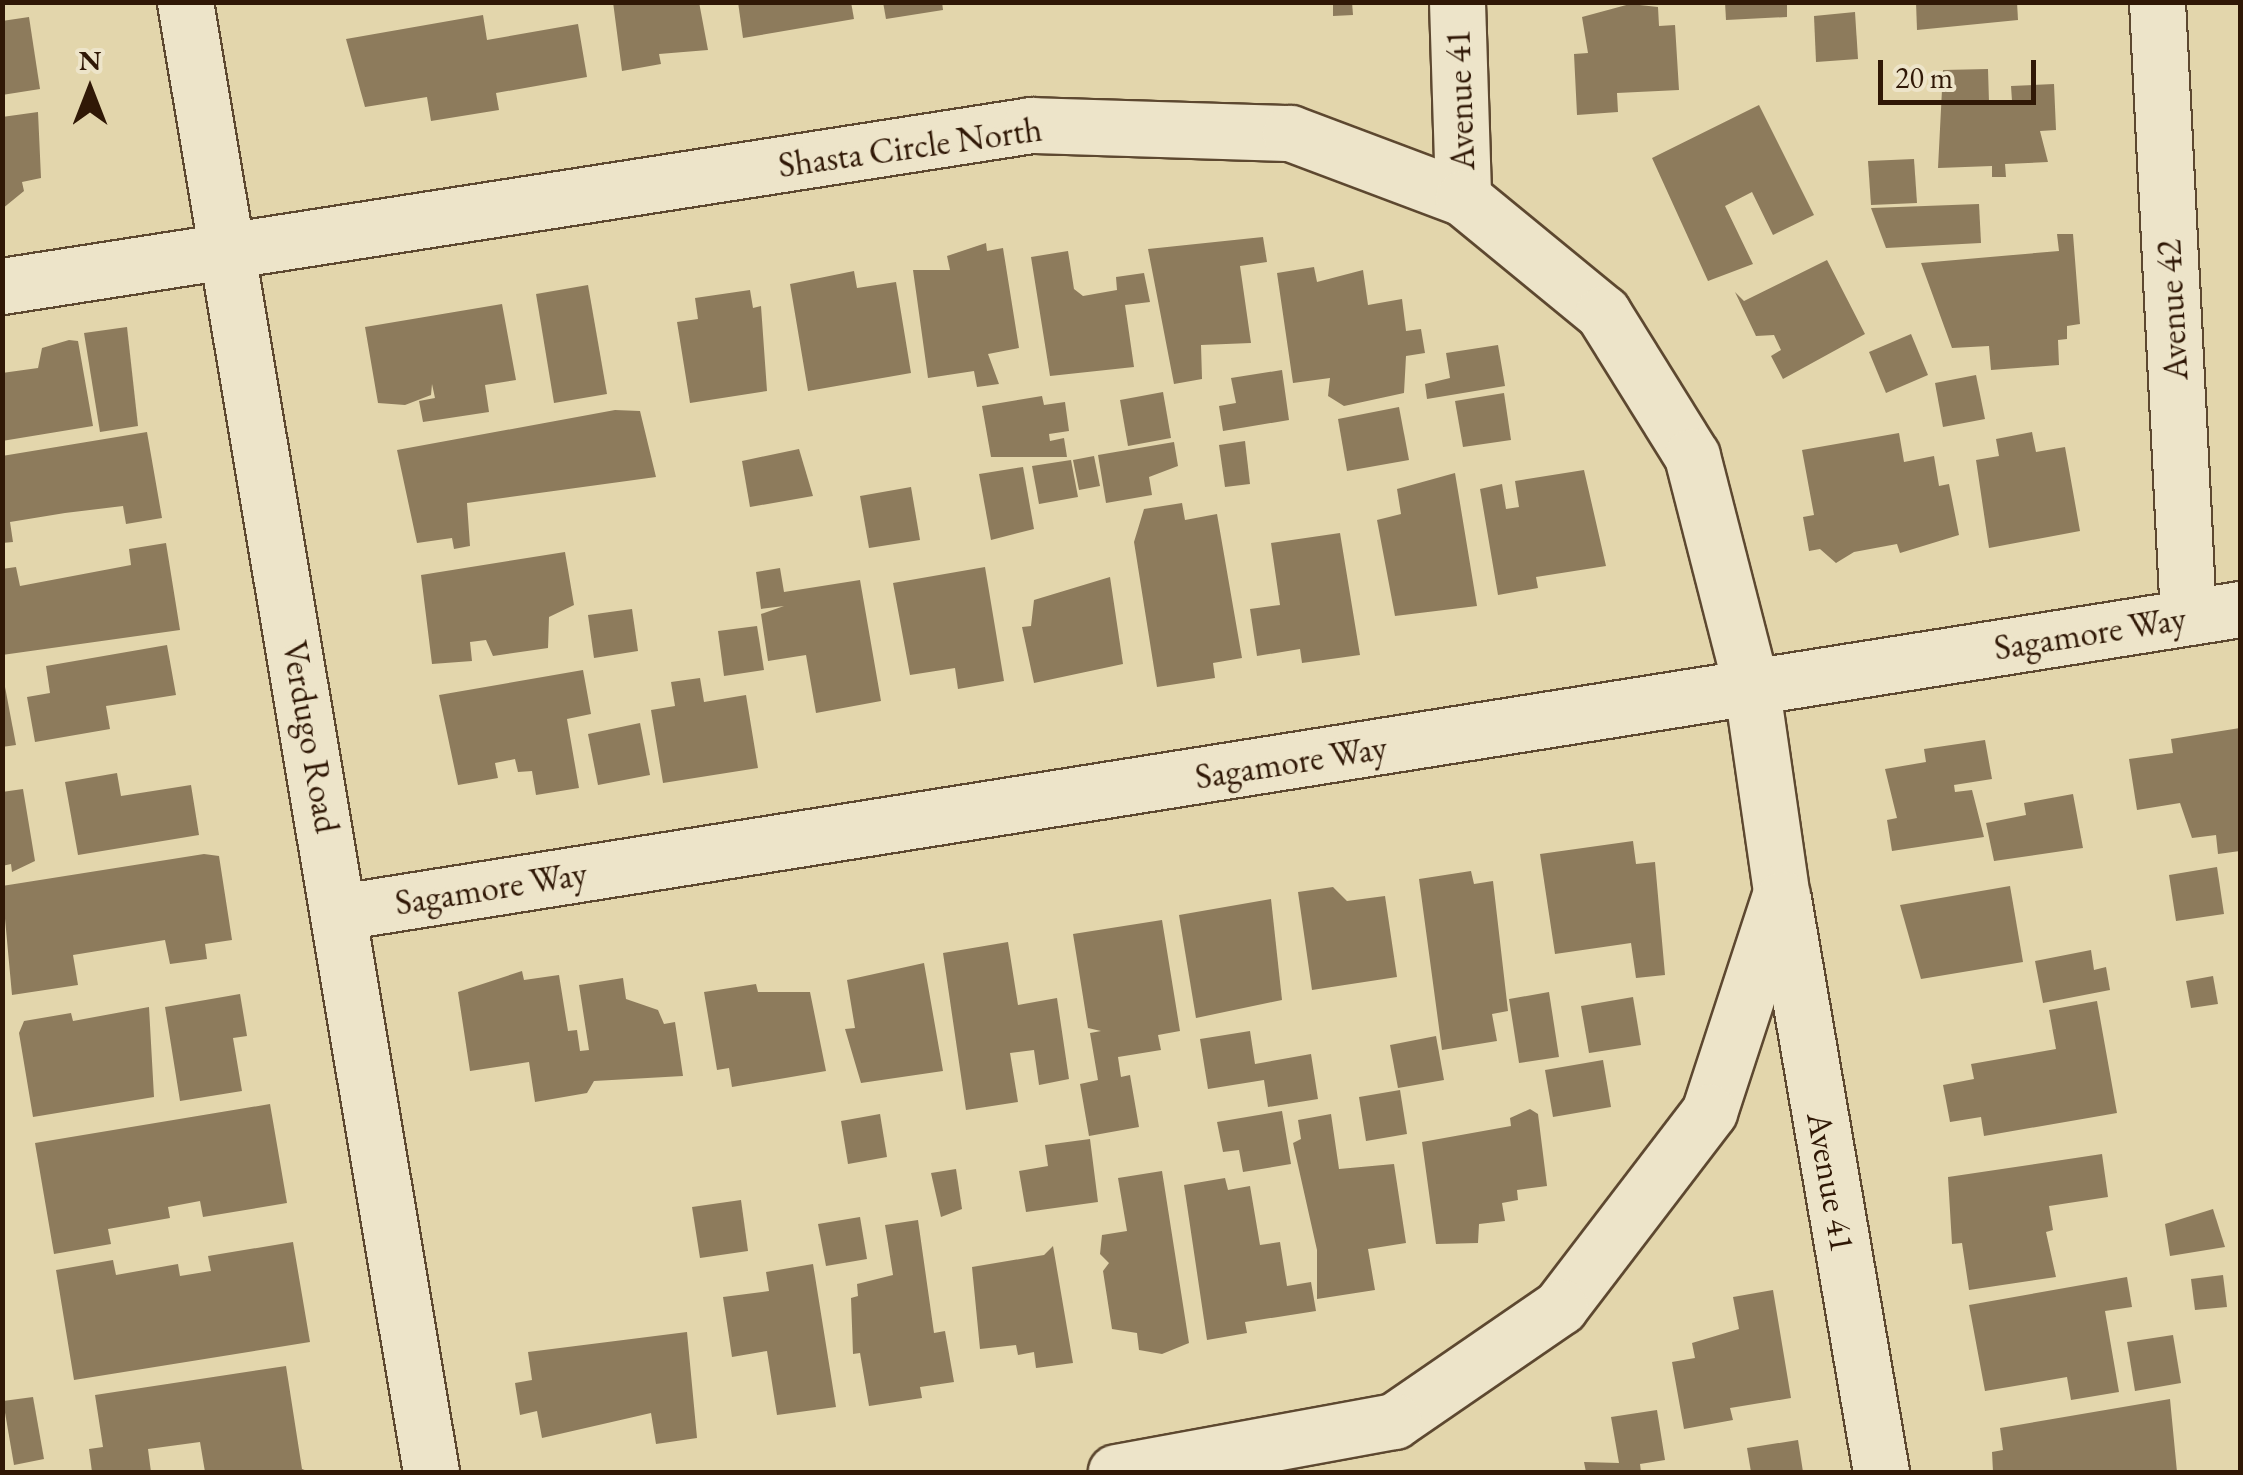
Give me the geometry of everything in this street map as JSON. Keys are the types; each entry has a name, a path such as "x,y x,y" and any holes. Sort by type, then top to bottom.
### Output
{"street":[{"name":"Verdugo Road","path":"185,2 340,912 430,1472"},
{"name":"Avenue 41","path":"1458,2 1463,198"},
{"name":"Avenue 42","path":"2157,2 2188,617"},
{"name":"Shasta Circle North","path":"2,286 229,254 1031,125 1290,133 1463,198 1603,314 1692,456 1752,690"},
{"name":"Sagamore Way","path":"340,912 1752,690 2240,609"},
{"name":"Avenue 41","path":"1752,690 1782,892 1881,1472"},
{"path":"1116,1472 1186,1467 1394,1421 1560,1306 1709,1112 1782,892"}],"building":[{"path":"613,2 699,2 708,50 659,54 661,64 622,71"},
{"path":"738,2 851,2 854,19 743,38"},
{"path":"883,2 942,2 943,10 886,19"},
{"path":"1333,2 1352,2 1353,15 1333,16"},
{"path":"1725,2 1787,2 1787,17 1726,20"},
{"path":"1916,2 2017,2 2018,20 1917,30"},
{"path":"1630,4 1658,7 1659,26 1675,25 1679,90 1617,93 1618,112 1577,115 1574,54 1588,53 1582,17"},
{"path":"1855,12 1858,59 1816,62 1814,16"},
{"path":"483,15 487,40 578,24 587,77 496,93 499,110 431,121 427,97 365,107 346,39"},
{"path":"29,17 40,89 2,95 2,21"},
{"path":"1988,69 1989,102 2012,101 2011,86 2054,84 2056,130 2040,131 2048,162 2005,164 2006,177 1992,177 1992,166 1938,168 1943,70"},
{"path":"1759,105 1814,215 1773,235 1752,192 1725,206 1753,264 1708,281 1652,158"},
{"path":"38,112 41,178 22,182 24,191 2,209 2,117"},
{"path":"1914,159 1917,203 1871,205 1868,161"},
{"path":"1979,204 1981,243 1886,248 1871,208"},
{"path":"2057,234 2073,234 2080,324 2067,326 2067,339 2058,340 2059,365 1991,370 1989,346 1952,348 1921,263 2059,251"},
{"path":"1263,237 1267,262 1240,266 1251,343 1201,345 1202,379 1174,384 1148,249"},
{"path":"986,243 987,251 1003,248 1019,348 988,354 999,384 977,387 974,371 928,378 913,270 950,270 947,256"},
{"path":"1068,251 1074,289 1083,296 1117,290 1116,277 1144,273 1150,302 1125,305 1134,367 1050,376 1031,257"},
{"path":"1827,260 1865,334 1783,379 1771,356 1781,350 1774,335 1756,336 1735,292 1744,301"},
{"path":"1314,267 1317,282 1363,270 1368,305 1402,299 1406,331 1421,329 1425,353 1406,356 1404,393 1344,406 1328,396 1330,378 1293,383 1277,273"},
{"path":"854,271 857,288 896,282 911,373 808,391 790,284"},
{"path":"588,285 607,394 554,403 536,294"},
{"path":"750,290 753,308 761,306 767,391 690,403 677,322 698,319 695,298"},
{"path":"502,304 516,380 485,385 489,412 423,422 419,401 435,398 432,384 431,395 405,405 378,403 365,327"},
{"path":"127,327 138,426 100,432 84,333"},
{"path":"1911,334 1928,375 1886,393 1869,352"},
{"path":"78,341 93,426 2,441 2,373 38,368 42,348"},
{"path":"1498,345 1505,386 1427,399 1425,384 1450,378 1446,353"},
{"path":"1282,370 1289,420 1223,431 1219,406 1236,403 1231,378"},
{"path":"1976,375 1985,419 1943,427 1935,383"},
{"path":"1163,392 1171,438 1128,446 1120,400"},
{"path":"1504,393 1511,440 1463,447 1455,401"},
{"path":"1042,396 1044,405 1065,402 1069,431 1049,434 1050,441 1064,438 1067,457 991,457 982,406"},
{"path":"1399,407 1409,460 1347,471 1338,419"},
{"path":"615,410 640,411 656,477 467,503 470,546 454,549 452,538 417,543 397,450"},
{"path":"147,432 162,518 126,524 123,506 65,513 10,522 13,542 2,543 2,456"},
{"path":"2032,432 2036,452 2065,447 2080,531 1989,548 1976,460 1999,456 1996,439"},
{"path":"1899,433 1904,462 1934,456 1939,486 1949,484 1959,535 1900,553 1897,544 1854,552 1836,563 1820,549 1809,551 1803,517 1814,515 1802,450"},
{"path":"1245,441 1250,484 1225,487 1219,445"},
{"path":"1174,442 1178,466 1149,477 1152,495 1106,503 1098,455"},
{"path":"799,449 813,496 750,507 742,461"},
{"path":"1094,456 1100,486 1079,490 1073,460"},
{"path":"1071,460 1078,497 1039,504 1032,466"},
{"path":"1023,467 1034,529 991,540 979,474"},
{"path":"1584,470 1606,566 1536,577 1538,588 1498,595 1480,489 1502,484 1506,509 1519,507 1515,481"},
{"path":"1455,473 1477,606 1395,616 1377,520 1401,514 1397,489"},
{"path":"911,487 920,540 869,548 860,496"},
{"path":"1182,503 1185,520 1217,514 1242,658 1213,663 1215,678 1157,687 1134,542 1144,509"},
{"path":"1340,533 1360,655 1302,663 1300,649 1257,656 1250,609 1280,605 1271,543"},
{"path":"166,543 180,630 2,655 2,569 16,567 20,586 131,565 129,549"},
{"path":"565,552 574,605 549,617 548,648 493,656 486,640 470,642 472,661 432,664 421,575"},
{"path":"985,567 1004,681 958,689 955,668 910,675 893,583"},
{"path":"780,568 784,592 860,580 881,701 816,713 806,655 768,661 761,614 784,606 761,609 756,572"},
{"path":"1110,577 1123,664 1034,683 1022,627 1031,626 1034,600"},
{"path":"632,609 638,651 594,658 588,615"},
{"path":"757,626 764,670 724,676 718,631"},
{"path":"167,645 176,695 106,706 110,729 35,742 27,697 50,693 46,666"},
{"path":"583,670 591,714 567,719 579,788 536,795 532,771 518,772 515,759 495,763 498,778 458,785 439,695"},
{"path":"2,671 16,745 2,747"},
{"path":"700,678 704,702 746,695 758,768 663,783 651,710 675,706 671,682"},
{"path":"640,723 650,775 598,785 588,734"},
{"path":"2240,728 2240,851 2218,854 2216,835 2192,838 2180,803 2137,810 2129,759 2173,753 2171,739"},
{"path":"1985,740 1992,779 1954,785 1955,792 1972,790 1984,837 1892,851 1887,820 1897,818 1885,769 1926,762 1924,749"},
{"path":"117,773 121,796 191,785 199,835 78,855 65,782"},
{"path":"23,789 35,861 12,872 11,864 2,866 2,792"},
{"path":"2073,794 2083,848 1994,861 1986,823 2026,815 2024,803"},
{"path":"1633,841 1636,864 1655,862 1665,975 1636,978 1631,943 1555,954 1540,854"},
{"path":"204,854 219,856 232,940 205,944 207,959 170,964 165,940 73,955 78,985 12,995 2,886"},
{"path":"2217,867 2224,914 2176,921 2169,875"},
{"path":"1471,871 1474,884 1493,881 1508,1011 1492,1014 1497,1041 1442,1050 1419,879"},
{"path":"2010,886 2023,962 1921,979 1900,905"},
{"path":"1333,887 1347,901 1385,896 1397,977 1312,990 1298,892"},
{"path":"1271,899 1282,1000 1196,1018 1179,915"},
{"path":"1162,920 1180,1031 1158,1035 1161,1050 1118,1057 1121,1077 1130,1075 1139,1127 1089,1136 1080,1084 1098,1080 1090,1033 1101,1031 1088,1028 1073,934"},
{"path":"1008,942 1018,1005 1057,998 1069,1079 1039,1085 1034,1050 1010,1053 1018,1102 966,1110 943,953"},
{"path":"2091,950 2094,970 2106,967 2110,990 2043,1003 2035,961"},
{"path":"924,963 943,1071 861,1083 845,1029 855,1028 847,980"},
{"path":"522,971 524,980 559,975 568,1031 577,1030 580,1051 589,1050 579,985 623,978 626,999 658,1010 664,1024 675,1022 683,1076 594,1081 587,1093 535,1102 529,1062 470,1071 458,992"},
{"path":"2213,976 2218,1004 2191,1008 2186,981"},
{"path":"756,984 758,992 810,992 826,1071 732,1087 729,1068 717,1070 704,992"},
{"path":"1549,992 1559,1057 1519,1063 1509,999"},
{"path":"240,994 247,1036 233,1038 242,1091 180,1101 165,1007"},
{"path":"1633,997 1641,1045 1589,1053 1581,1006"},
{"path":"2097,1001 2117,1113 1984,1136 1981,1117 1950,1122 1943,1085 1974,1079 1971,1064 2056,1049 2049,1010"},
{"path":"149,1007 154,1097 33,1117 19,1033 24,1021 71,1013 73,1021"},
{"path":"1250,1031 1255,1064 1311,1054 1318,1099 1268,1107 1264,1080 1208,1089 1200,1039"},
{"path":"1436,1036 1444,1080 1398,1088 1390,1045"},
{"path":"1603,1060 1611,1107 1553,1117 1545,1070"},
{"path":"1400,1090 1407,1134 1366,1141 1359,1097"},
{"path":"270,1104 287,1203 203,1217 200,1201 168,1207 170,1218 108,1229 111,1244 54,1254 35,1143"},
{"path":"1530,1109 1538,1114 1547,1186 1517,1190 1518,1200 1502,1203 1505,1221 1479,1224 1478,1243 1436,1244 1422,1142 1511,1126 1510,1118"},
{"path":"1282,1111 1291,1164 1243,1172 1239,1150 1223,1152 1217,1122"},
{"path":"880,1114 887,1157 848,1164 841,1121"},
{"path":"1331,1114 1339,1169 1394,1164 1406,1243 1368,1249 1375,1290 1317,1299 1317,1250 1293,1143 1301,1139 1298,1120"},
{"path":"1090,1139 1098,1202 1026,1212 1019,1171 1048,1166 1045,1145"},
{"path":"2102,1154 2108,1197 2049,1206 2053,1230 2046,1232 2056,1277 1969,1290 1962,1243 1952,1244 1948,1177"},
{"path":"956,1169 962,1209 941,1217 931,1173"},
{"path":"1162,1171 1189,1343 1162,1354 1139,1350 1137,1333 1112,1329 1103,1271 1109,1263 1100,1254 1102,1235 1127,1231 1118,1178"},
{"path":"1225,1178 1228,1190 1250,1186 1260,1245 1280,1242 1287,1286 1311,1282 1316,1311 1245,1322 1247,1333 1207,1340 1184,1185"},
{"path":"741,1200 748,1251 700,1258 692,1207"},
{"path":"2213,1209 2225,1247 2170,1256 2165,1224"},
{"path":"860,1217 867,1259 826,1266 818,1224"},
{"path":"918,1220 934,1333 945,1331 954,1382 920,1387 922,1398 869,1406 860,1353 853,1354 851,1298 858,1296 857,1284 893,1275 885,1225"},
{"path":"293,1242 310,1342 74,1380 56,1270 113,1260 116,1275 178,1264 180,1276 211,1271 208,1256"},
{"path":"1053,1246 1073,1363 1036,1368 1034,1352 1018,1355 1016,1345 980,1349 972,1267 1044,1255"},
{"path":"813,1264 836,1407 777,1415 767,1351 732,1357 723,1297 769,1291 766,1272"},
{"path":"2223,1275 2227,1307 2195,1310 2191,1279"},
{"path":"2127,1277 2132,1307 2105,1311 2119,1392 2071,1400 2067,1377 1985,1391 1969,1305"},
{"path":"1773,1290 1791,1398 1730,1408 1733,1420 1684,1429 1672,1362 1695,1358 1692,1343 1739,1329 1733,1297"},
{"path":"687,1332 697,1438 656,1444 651,1413 542,1438 537,1411 520,1415 515,1383 532,1380 528,1352"},
{"path":"2173,1335 2181,1383 2135,1391 2127,1342"},
{"path":"286,1366 302,1469 310,1472 205,1472 200,1442 148,1449 151,1472 92,1472 89,1449 103,1447 95,1395"},
{"path":"33,1397 44,1459 14,1465 3,1401"},
{"path":"2170,1399 2177,1472 1993,1472 1992,1452 2003,1450 2000,1428"},
{"path":"1657,1410 1665,1460 1640,1464 1641,1472 1586,1472 1584,1462 1619,1463 1611,1417"},
{"path":"1798,1440 1803,1472 1751,1472 1747,1448"}]}
